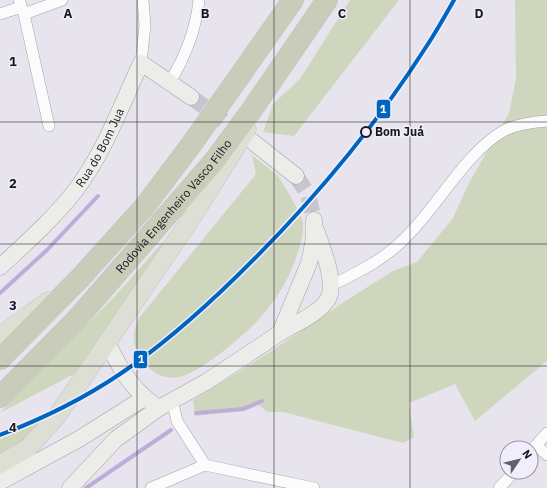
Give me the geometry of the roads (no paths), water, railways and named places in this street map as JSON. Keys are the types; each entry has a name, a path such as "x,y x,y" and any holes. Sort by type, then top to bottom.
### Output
{"highway":[{"name":"Rodovia Engenheiro Vasco Filho","path":"0,360 81,277 145,206 191,145 293,0"},
{"name":"Rodovia Engenheiro Vasco Filho","path":"0,397 77,319 215,160 251,111 327,0"}],"main road":[{"path":"0,464 28,448 57,416 108,344 228,162 288,58"},
{"path":"0,336 81,277"}],"street":[{"path":"0,14 22,7 62,0"},
{"name":"Rua do Bom Jua","path":"0,267 35,235 75,190 98,155 141,63 145,26 143,0"},
{"path":"170,82 180,66 191,41 198,17 200,0"},
{"path":"22,7 49,126"},
{"path":"141,63 191,97"},
{"path":"332,285 366,269 408,236 483,146 506,130 527,123 547,121"},
{"path":"253,142 296,176"},
{"path":"70,488 116,439 165,404 206,382 316,310 328,299 332,285 314,222 314,238 309,263 280,333"},
{"path":"108,344 123,374 144,398 165,404 205,465"},
{"path":"0,482 79,439 144,398"},
{"path":"539,442 547,433"},
{"path":"150,488 205,465 314,488"},
{"path":"499,488 506,480"}],"waterway":[{"path":"0,293 47,250 98,196"},
{"path":"196,413 243,409 262,401"},
{"path":"86,488 171,430"}],"tunnel":[{"path":"191,97 246,137"},
{"path":"296,176 308,194 314,220"}],"place":[{"name":"Bom Juá","path":"366,132"}]}
